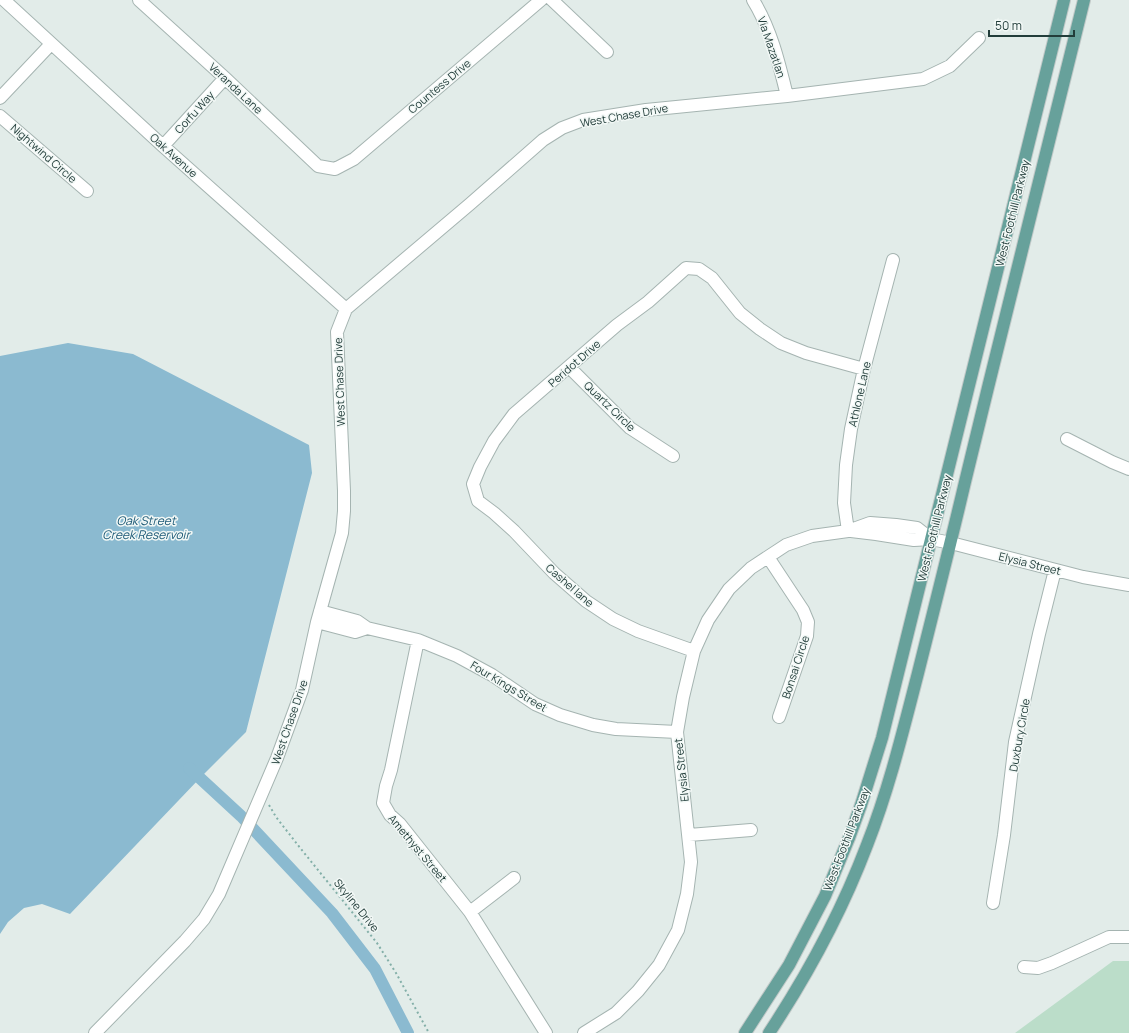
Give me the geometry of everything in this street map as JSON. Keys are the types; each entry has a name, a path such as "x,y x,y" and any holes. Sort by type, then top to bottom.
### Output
{"main road":[{"name":"West Foothill Parkway","path":"745,1033 774,989 802,941 825,896 861,805 882,738 1064,0"},
{"name":"West Foothill Parkway","path":"769,1033 791,1000 820,949 845,898 867,846 885,795 900,743 1084,0"}],"street":[{"name":"Oak Avenue","path":"4,0 163,146 346,308"},
{"name":"Veranda Lane","path":"138,0 225,78 318,166 336,169"},
{"name":"Countess Drive","path":"336,169 354,158 541,0"},
{"path":"552,0 607,52"},
{"name":"Via Mazatlan","path":"753,0 769,33 787,96"},
{"name":"West Chase Drive","path":"95,1033 180,947 204,919 219,894 262,794 302,690 318,617 342,533 344,511 337,332 346,308 470,204 543,140 562,128 583,120 646,110 787,96 923,78 950,66 979,38"},
{"path":"0,98 51,44"},
{"name":"Corfu Way","path":"163,146 225,78"},
{"name":"Nightwind Circle","path":"0,116 87,191"},
{"name":"Athlone Lane","path":"848,531 844,503 846,465 851,429 864,369 893,260"},
{"name":"Peridot Drive","path":"473,484 480,466 494,441 514,414 617,325 648,302 686,268 699,269 712,278 740,313 781,343 806,353 864,369"},
{"name":"Quartz Circle","path":"569,367 630,428 673,456"},
{"path":"1067,439 1129,469"},
{"name":"Cashel lane","path":"473,484 478,501 494,512 554,573 586,601 613,619 638,631 694,651"},
{"name":"Elysia Street","path":"584,1033 616,1013 638,991 659,965 678,930 687,894 691,862 677,732 683,697 694,651 708,620 729,589 751,568 786,544 812,536 848,531 870,523 917,528 931,539 1083,577 1129,585"},
{"name":"Bonsai Circle","path":"768,557 803,610 808,622 808,636 778,717"},
{"name":"Duxbury Circle","path":"993,903 1004,835 1016,742 1055,570"},
{"name":"Four Kings Street","path":"318,617 357,621 367,628 418,640 457,656 492,675 535,704 560,716 593,725 616,729 677,732"},
{"name":"Amethyst Street","path":"418,640 383,803 390,814 400,824 470,912 546,1033"},
{"path":"688,835 751,830"},
{"path":"470,912 514,878"},
{"path":"1024,967 1038,968 1052,964 1109,937 1129,937"}],"path":[{"name":"Skyline Drive","path":"262,794 276,817 377,944 396,973 429,1033"}],"green space":[{"path":"1113,961 1129,961 1129,1033 1015,1033"}],"water":[{"name":"Oak Street Creek Reservoir","path":"68,343 133,354 309,445 312,473 246,732 70,914 42,904 24,908 8,922 0,934 0,356"}],"waterway":[{"path":"189,768 241,816 332,913 375,969 408,1033"}]}
